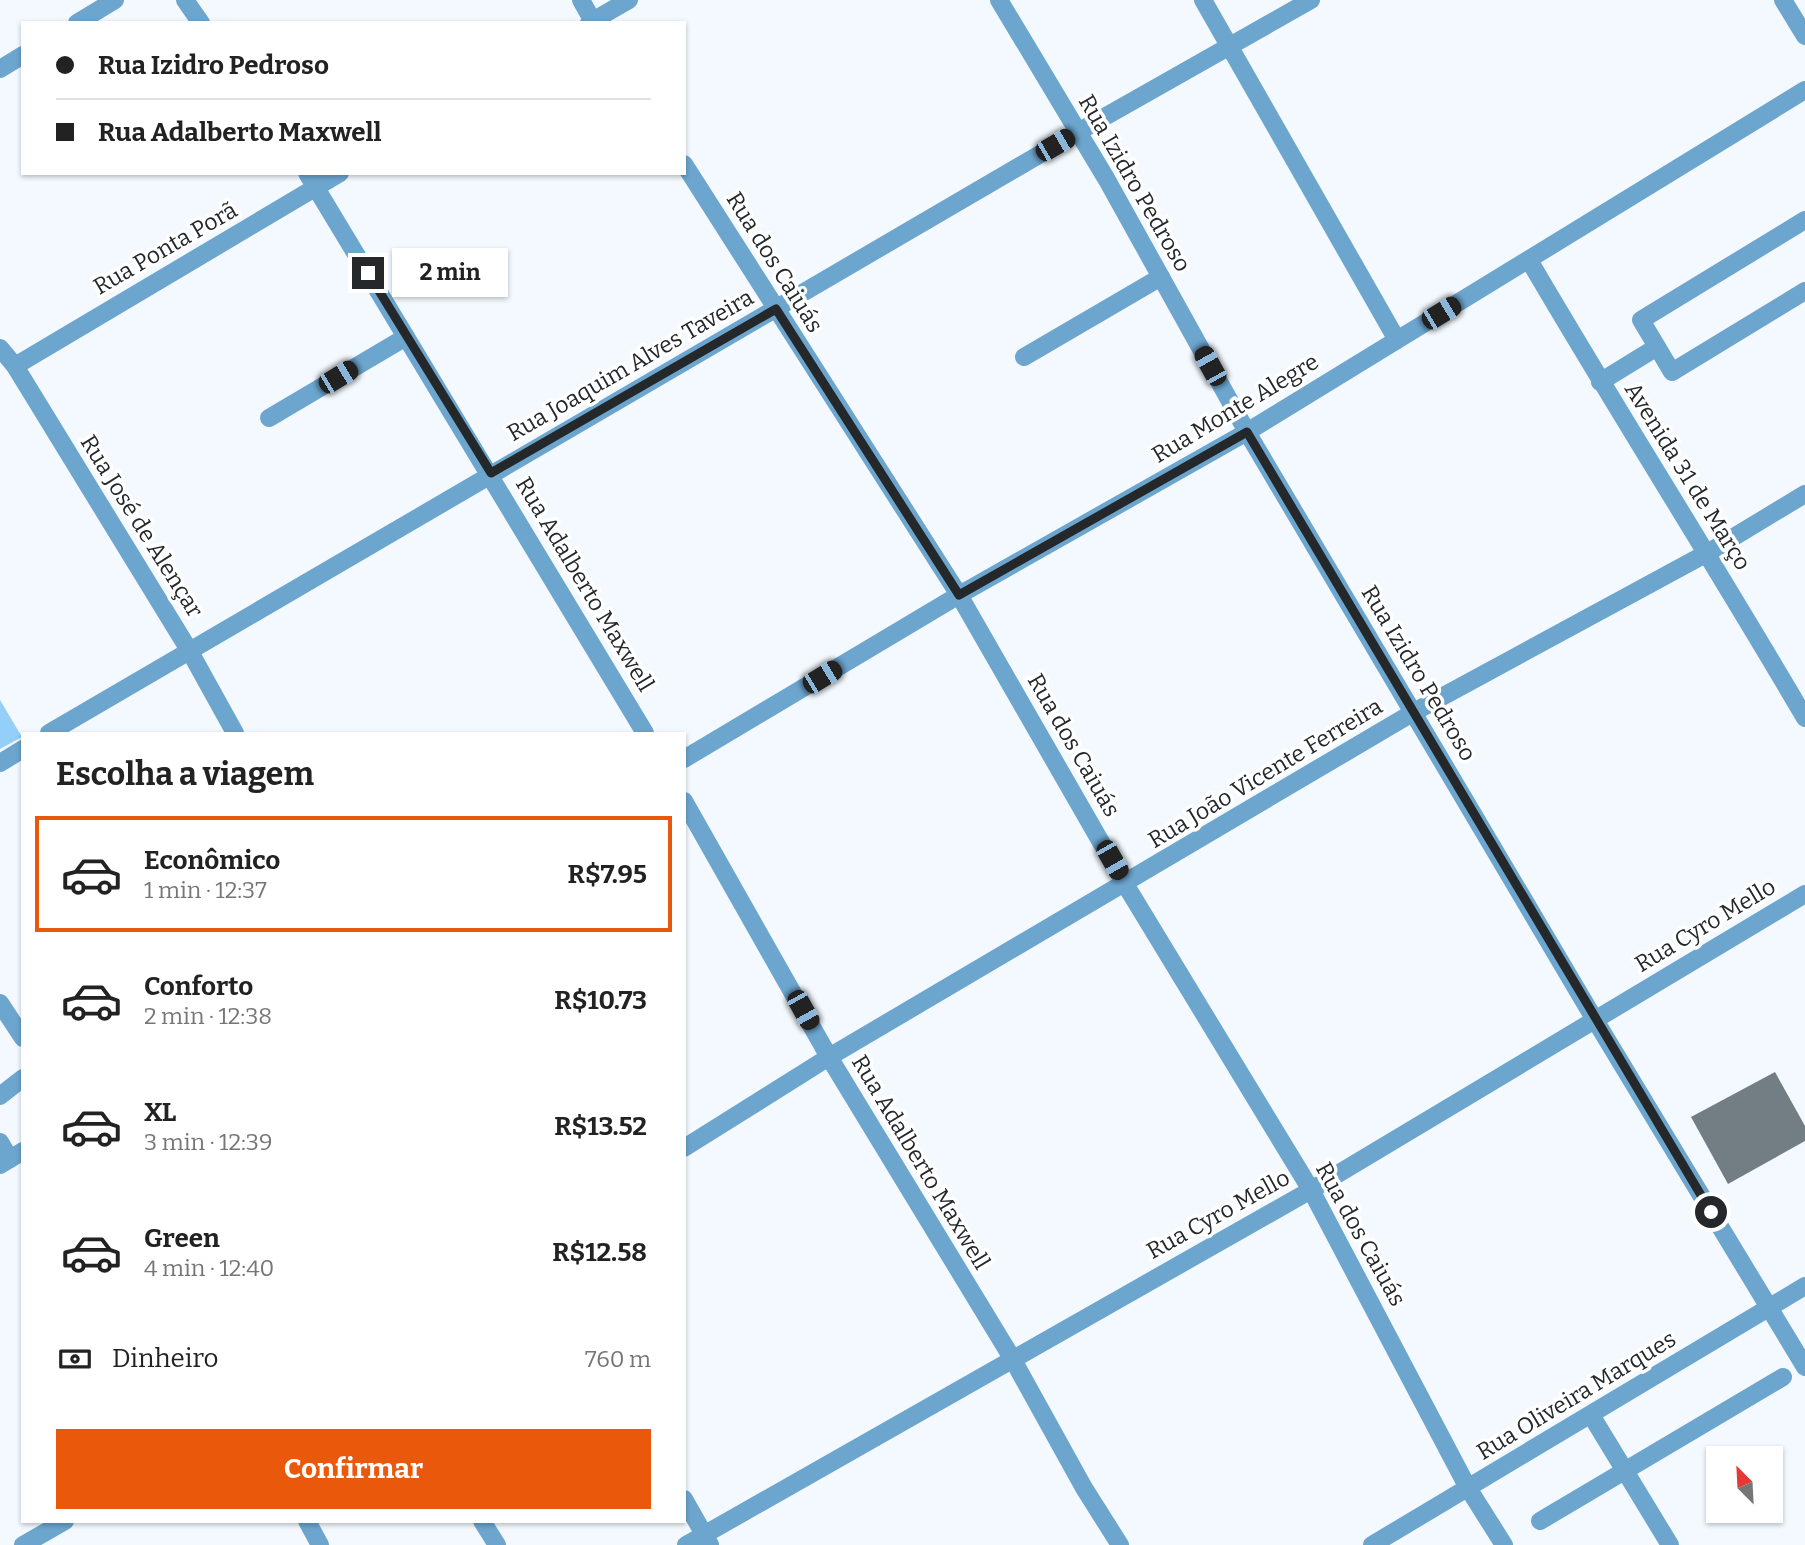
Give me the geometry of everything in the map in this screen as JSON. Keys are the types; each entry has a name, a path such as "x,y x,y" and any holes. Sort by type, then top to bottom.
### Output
{"street":[{"path":"80,21 115,0"},
{"path":"186,0 200,21"},
{"path":"581,0 592,21"},
{"path":"594,21 629,0"},
{"name":"Rua Izidro Pedroso","path":"999,0 1078,132 1247,432 1595,1020 1805,1367"},
{"path":"1203,0 1396,340"},
{"name":"Rua Joaquim Alves Taveira","path":"51,732 1078,132 1311,0"},
{"path":"1783,0 1805,36"},
{"path":"0,69 21,56"},
{"name":"Rua Monte Alegre","path":"686,758 959,595 1247,432 1805,90"},
{"name":"Rua dos Caiuás","path":"686,167 959,595 1125,884 1311,1190 1468,1488 1504,1545"},
{"name":"Rua Ponta Porã","path":"15,366 313,180 332,175"},
{"name":"Rua Adalberto Maxwell","path":"313,180 644,732"},
{"path":"1805,220 1641,320 1672,372 1805,291"},
{"name":"Avenida 31 de Março","path":"1529,260 1600,382 1709,552 1805,718"},
{"path":"1024,357 1161,277"},
{"path":"269,418 406,337"},
{"path":"1600,382 1657,347"},
{"name":"Rua José de Alençar","path":"0,348 15,366 189,650 235,732"},
{"name":"Rua João Vicente Ferreira","path":"686,1147 829,1057 1414,712 1709,552 1805,494"},
{"path":"0,762 21,750"},
{"name":"Rua Adalberto Maxwell","path":"686,805 829,1057 1012,1358 1084,1488 1120,1545"},
{"name":"Rua Cyro Mello","path":"686,1545 707,1540 1012,1358 1311,1190 1805,894"},
{"path":"0,1003 21,1035"},
{"path":"0,1096 21,1080"},
{"path":"0,1142 11,1159"},
{"name":"Rua Oliveira Marques","path":"1372,1545 1805,1286"},
{"path":"1540,1521 1783,1377"},
{"path":"1591,1415 1670,1545"},
{"path":"686,1503 707,1540"},
{"path":"23,1545 62,1523"},
{"path":"308,1523 320,1545"},
{"path":"490,1524 497,1545"}],"shaded area":[{"path":"0,700 21,738 0,749"}],"building":[{"path":"1775,1072 1805,1126 1805,1141 1728,1184 1691,1117"}],"route":[{"path":"368,273 491,473 776,309 959,595 1247,432 1711,1212"}]}
